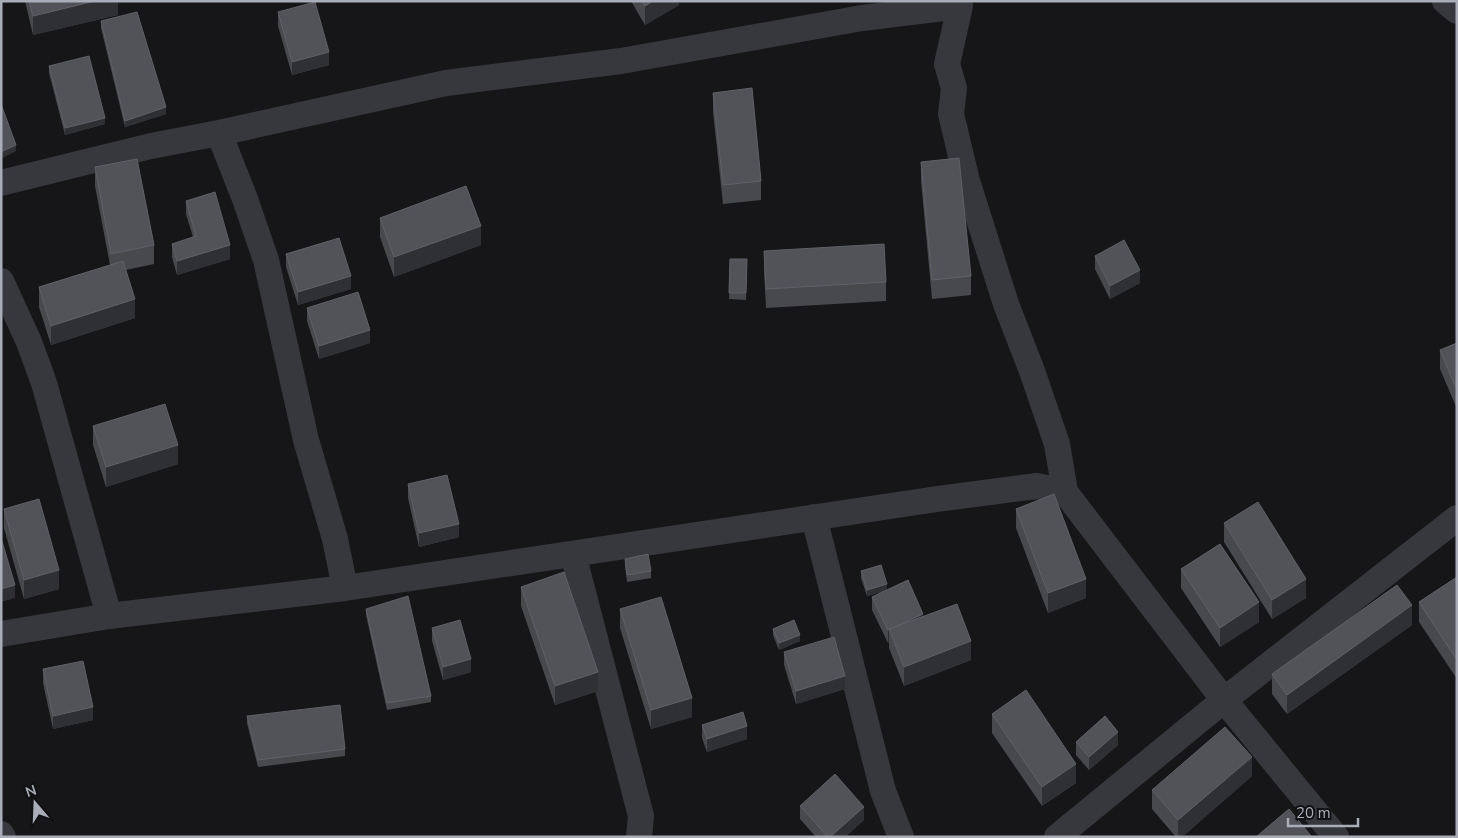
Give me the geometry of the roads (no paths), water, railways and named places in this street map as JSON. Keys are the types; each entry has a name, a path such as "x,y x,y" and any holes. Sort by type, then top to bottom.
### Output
{"street":[{"path":"1445,1 1457,11"},
{"path":"1,183 151,146 446,83 592,65 862,18 960,4 948,64 954,88 951,114 967,181 1000,285 1057,444 1065,492 1224,700 1336,837"},
{"path":"219,133 266,260 306,440 334,539 345,588"},
{"path":"1,282 29,342 44,382 109,616"},
{"path":"1,634 109,616 345,588 814,517 1037,486 1065,492"},
{"path":"814,517 882,791 901,837"},
{"path":"1057,837 1224,700 1457,518"},
{"path":"572,554 641,816 640,837"}]}
